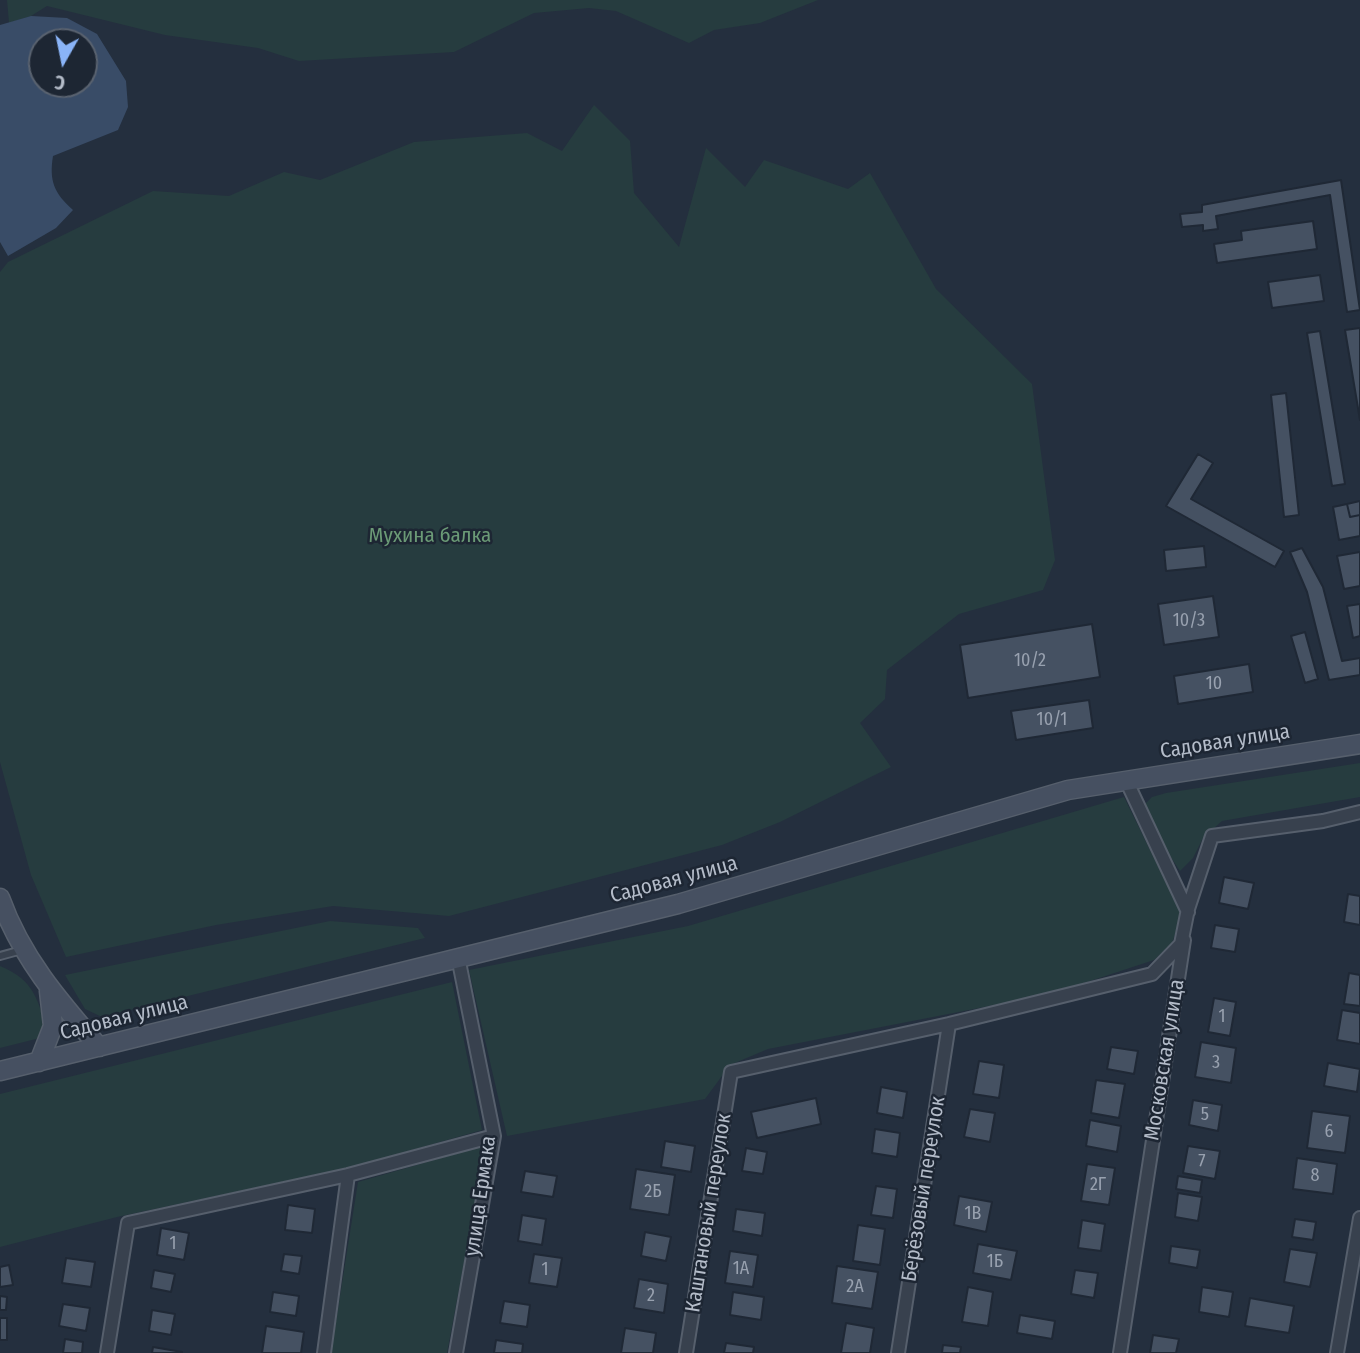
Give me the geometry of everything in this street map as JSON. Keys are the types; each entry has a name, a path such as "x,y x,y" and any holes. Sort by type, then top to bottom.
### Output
{"main road":[{"name":"Садовая улица","path":"0,1071 678,904 1013,804 1126,780 1360,744"},
{"path":"0,898 23,950 49,991 99,1047"},
{"path":"39,1062 53,1026 49,991"}],"street":[{"path":"1126,780 1188,909"},
{"path":"949,1024 1152,974 1181,944 1188,909 1212,836 1323,821 1360,812"},
{"name":"Московская улица","path":"1120,1353 1188,909"},
{"name":"улица Ермака","path":"456,1353 494,1136 458,957"},
{"name":"Каштановый переулок","path":"686,1353 731,1072 949,1024"},
{"name":"Берёзовый переулок","path":"898,1353 949,1024"},
{"path":"107,1353 128,1223 348,1175 494,1136"},
{"path":"324,1353 348,1175"},
{"path":"1338,1353 1360,1218"}],"lane":[{"path":"0,956 23,950"}],"green space":[{"path":"7,0 818,0 760,23 714,30 689,43 616,11 589,8 534,13 454,52 299,61 258,48 165,35 47,6 31,16 9,23"},
{"name":"Мухина балка","path":"594,105 630,141 634,193 679,247 706,148 745,187 764,160 848,189 870,173 936,289 1032,384 1055,560 1043,590 959,614 887,670 885,699 860,723 891,767 780,822 722,845 449,916 333,906 216,925 66,957 31,875 0,762 0,272 8,262 153,191 229,196 284,172 320,180 414,142 527,133 562,151"},
{"path":"1360,763 1360,797 1222,821 1203,838 1193,858 1180,871 1142,807 1152,797 1166,793"},
{"path":"1124,797 1182,915 1172,943 1154,960 1081,984 1005,1003 768,1049 730,1065 705,1099 507,1136 469,970 688,926"},
{"path":"330,921 418,928 425,938 102,1017 85,1009 65,975"},
{"path":"0,966 28,985 38,1003 48,1036 0,1048"},
{"path":"452,982 482,1130 353,1167 117,1217 0,1247 0,1094"},
{"path":"486,1145 447,1353 331,1353 358,1182"}],"water":[{"path":"31,16 67,18 86,28 28,28 28,98 98,98 98,36 126,81 128,107 118,130 53,156 54,186 73,210 56,228 8,256 0,242 0,25"}],"building":[{"path":"1341,180 1360,310 1347,312 1330,195 1216,216 1218,229 1203,231 1203,225 1182,227 1180,214 1202,212 1202,205"},
{"path":"1313,221 1317,249 1217,263 1214,244 1242,240 1241,231"},
{"path":"1320,275 1324,301 1272,308 1268,282"},
{"path":"1360,328 1360,420 1345,330"},
{"path":"1320,331 1345,484 1332,486 1307,333"},
{"path":"1286,393 1299,515 1284,517 1271,395"},
{"path":"1198,454 1213,463 1191,499 1284,551 1275,567 1166,506"},
{"path":"1360,501 1360,515 1350,517 1347,504"},
{"path":"1347,504 1350,517 1360,515 1360,536 1339,540 1333,507"},
{"path":"1204,546 1206,567 1166,571 1164,550"},
{"path":"1302,548 1323,587 1342,661 1360,658 1360,675 1329,680 1307,592 1290,552"},
{"path":"1360,552 1360,586 1344,589 1337,556"},
{"path":"1213,596 1219,637 1164,645 1158,604"},
{"path":"1360,604 1360,636 1353,638 1347,606"},
{"path":"1092,624 1100,677 968,698 960,645"},
{"path":"1305,632 1318,679 1305,683 1291,636"},
{"path":"1249,664 1253,692 1178,704 1174,676"},
{"path":"1089,700 1093,728 1016,740 1011,711"},
{"path":"1224,877 1254,883 1248,909 1219,903"},
{"path":"1348,894 1360,896 1360,925 1344,922"},
{"path":"1215,925 1239,929 1235,952 1211,948"},
{"path":"1349,973 1360,975 1360,1006 1344,1004"},
{"path":"1214,998 1236,1002 1230,1036 1208,1032"},
{"path":"1342,1010 1360,1013 1360,1044 1337,1040"},
{"path":"1201,1042 1236,1048 1231,1083 1195,1077"},
{"path":"1111,1047 1138,1051 1134,1074 1107,1069"},
{"path":"979,1061 1004,1065 999,1098 973,1094"},
{"path":"1328,1063 1360,1069 1357,1092 1324,1086"},
{"path":"1096,1080 1125,1084 1119,1118 1091,1113"},
{"path":"881,1087 907,1092 903,1118 877,1113"},
{"path":"816,1098 821,1124 757,1138 751,1112"},
{"path":"1193,1100 1222,1105 1218,1131 1189,1125"},
{"path":"970,1109 995,1113 990,1142 964,1137"},
{"path":"1312,1111 1350,1116 1345,1153 1307,1148"},
{"path":"1090,1120 1121,1126 1117,1152 1086,1146"},
{"path":"875,1129 900,1133 897,1157 872,1153"},
{"path":"665,1141 695,1146 691,1172 661,1167"},
{"path":"1188,1146 1220,1151 1215,1179 1183,1173"},
{"path":"746,1148 767,1152 763,1174 742,1171"},
{"path":"1297,1158 1337,1164 1333,1194 1293,1189"},
{"path":"1087,1164 1115,1168 1109,1205 1081,1201"},
{"path":"636,1169 675,1175 669,1215 630,1209"},
{"path":"525,1171 557,1176 553,1197 521,1192"},
{"path":"1178,1176 1202,1180 1200,1193 1176,1189"},
{"path":"876,1186 897,1189 893,1218 871,1215"},
{"path":"1178,1193 1202,1197 1198,1221 1175,1217"},
{"path":"959,1196 992,1202 986,1232 954,1225"},
{"path":"288,1205 315,1209 312,1233 285,1230"},
{"path":"736,1209 765,1213 762,1236 733,1231"},
{"path":"522,1215 546,1219 542,1245 518,1241"},
{"path":"1295,1219 1316,1222 1313,1240 1292,1237"},
{"path":"1082,1220 1105,1224 1101,1251 1078,1248"},
{"path":"858,1225 885,1229 880,1265 853,1261"},
{"path":"161,1228 189,1233 184,1260 157,1255"},
{"path":"645,1232 671,1237 666,1261 641,1256"},
{"path":"978,1244 1017,1251 1011,1280 973,1273"},
{"path":"1171,1246 1200,1250 1197,1268 1169,1263"},
{"path":"1290,1249 1317,1253 1310,1287 1284,1282"},
{"path":"730,1251 758,1255 753,1287 725,1283"},
{"path":"284,1254 302,1256 299,1274 281,1271"},
{"path":"534,1254 562,1258 557,1287 529,1283"},
{"path":"66,1258 95,1262 91,1287 62,1283"},
{"path":"9,1265 13,1285 0,1287 0,1267"},
{"path":"837,1266 878,1272 872,1309 832,1303"},
{"path":"154,1270 175,1274 171,1292 151,1288"},
{"path":"1075,1270 1098,1273 1094,1298 1071,1294"},
{"path":"639,1279 668,1284 664,1313 634,1308"},
{"path":"968,1287 993,1292 988,1326 962,1322"},
{"path":"1202,1287 1233,1292 1229,1317 1199,1312"},
{"path":"273,1292 299,1296 296,1316 270,1312"},
{"path":"733,1292 764,1297 761,1320 730,1315"},
{"path":"0,1296 7,1297 6,1310 0,1310"},
{"path":"1250,1298 1294,1306 1289,1333 1245,1326"},
{"path":"504,1301 530,1305 527,1327 500,1323"},
{"path":"63,1304 90,1308 86,1331 59,1326"},
{"path":"152,1310 175,1314 171,1335 149,1331"},
{"path":"1020,1315 1055,1321 1052,1339 1017,1333"},
{"path":"0,1318 7,1318 7,1340 0,1340"},
{"path":"846,1323 874,1328 870,1353 841,1353"},
{"path":"266,1326 304,1332 301,1353 262,1353"},
{"path":"625,1328 656,1333 653,1353 621,1353"},
{"path":"1153,1335 1179,1339 1176,1353 1150,1353"},
{"path":"65,1339 83,1342 82,1353 63,1353"},
{"path":"496,1340 523,1344 522,1353 494,1353"},
{"path":"726,1343 754,1347 753,1353 724,1353"},
{"path":"943,1345 961,1347 960,1353 942,1353"},
{"path":"153,1347 182,1352 182,1353 152,1353"}]}
